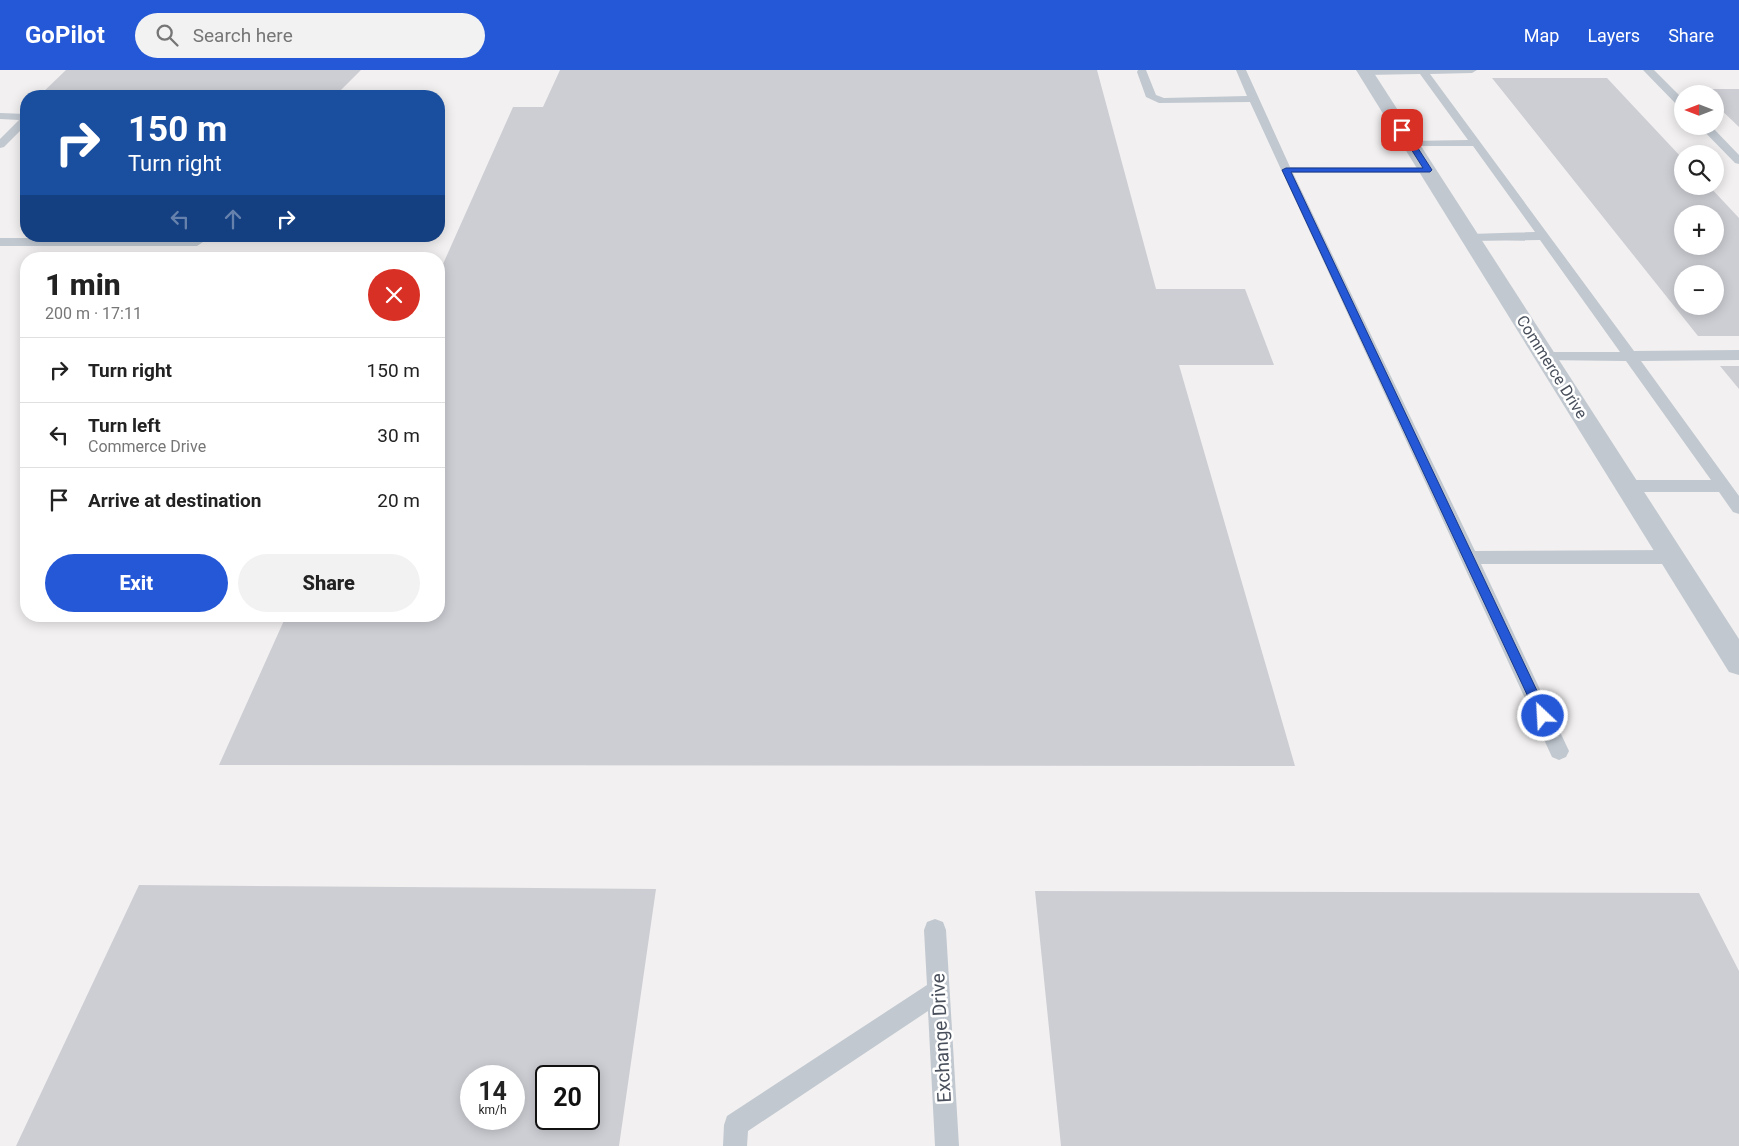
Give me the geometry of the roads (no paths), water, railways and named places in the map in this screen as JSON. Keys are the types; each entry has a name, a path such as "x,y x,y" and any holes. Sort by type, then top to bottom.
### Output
{"street":[{"name":"Commerce Drive","path":"1365,71 1739,663"}],"lane":[{"path":"1240,70 1559,751"},
{"path":"1365,71 1472,70"},
{"path":"1648,70 1674,96"},
{"path":"1423,71 1739,508"},
{"path":"1142,72 1151,97 1156,100 1177,102 1254,100"},
{"path":"0,116 20,118"},
{"path":"0,145 20,124"},
{"path":"1713,135 1739,161"},
{"path":"1411,144 1476,143"},
{"path":"1286,170 1428,170"},
{"path":"1470,238 1544,236"},
{"path":"0,242 197,242"},
{"path":"1545,357 1739,354"},
{"path":"1627,486 1723,486"},
{"path":"1470,558 1672,557"},
{"name":"Exchange Drive","path":"935,930 947,1146"},
{"path":"735,1146 736,1125 938,991"}]}
